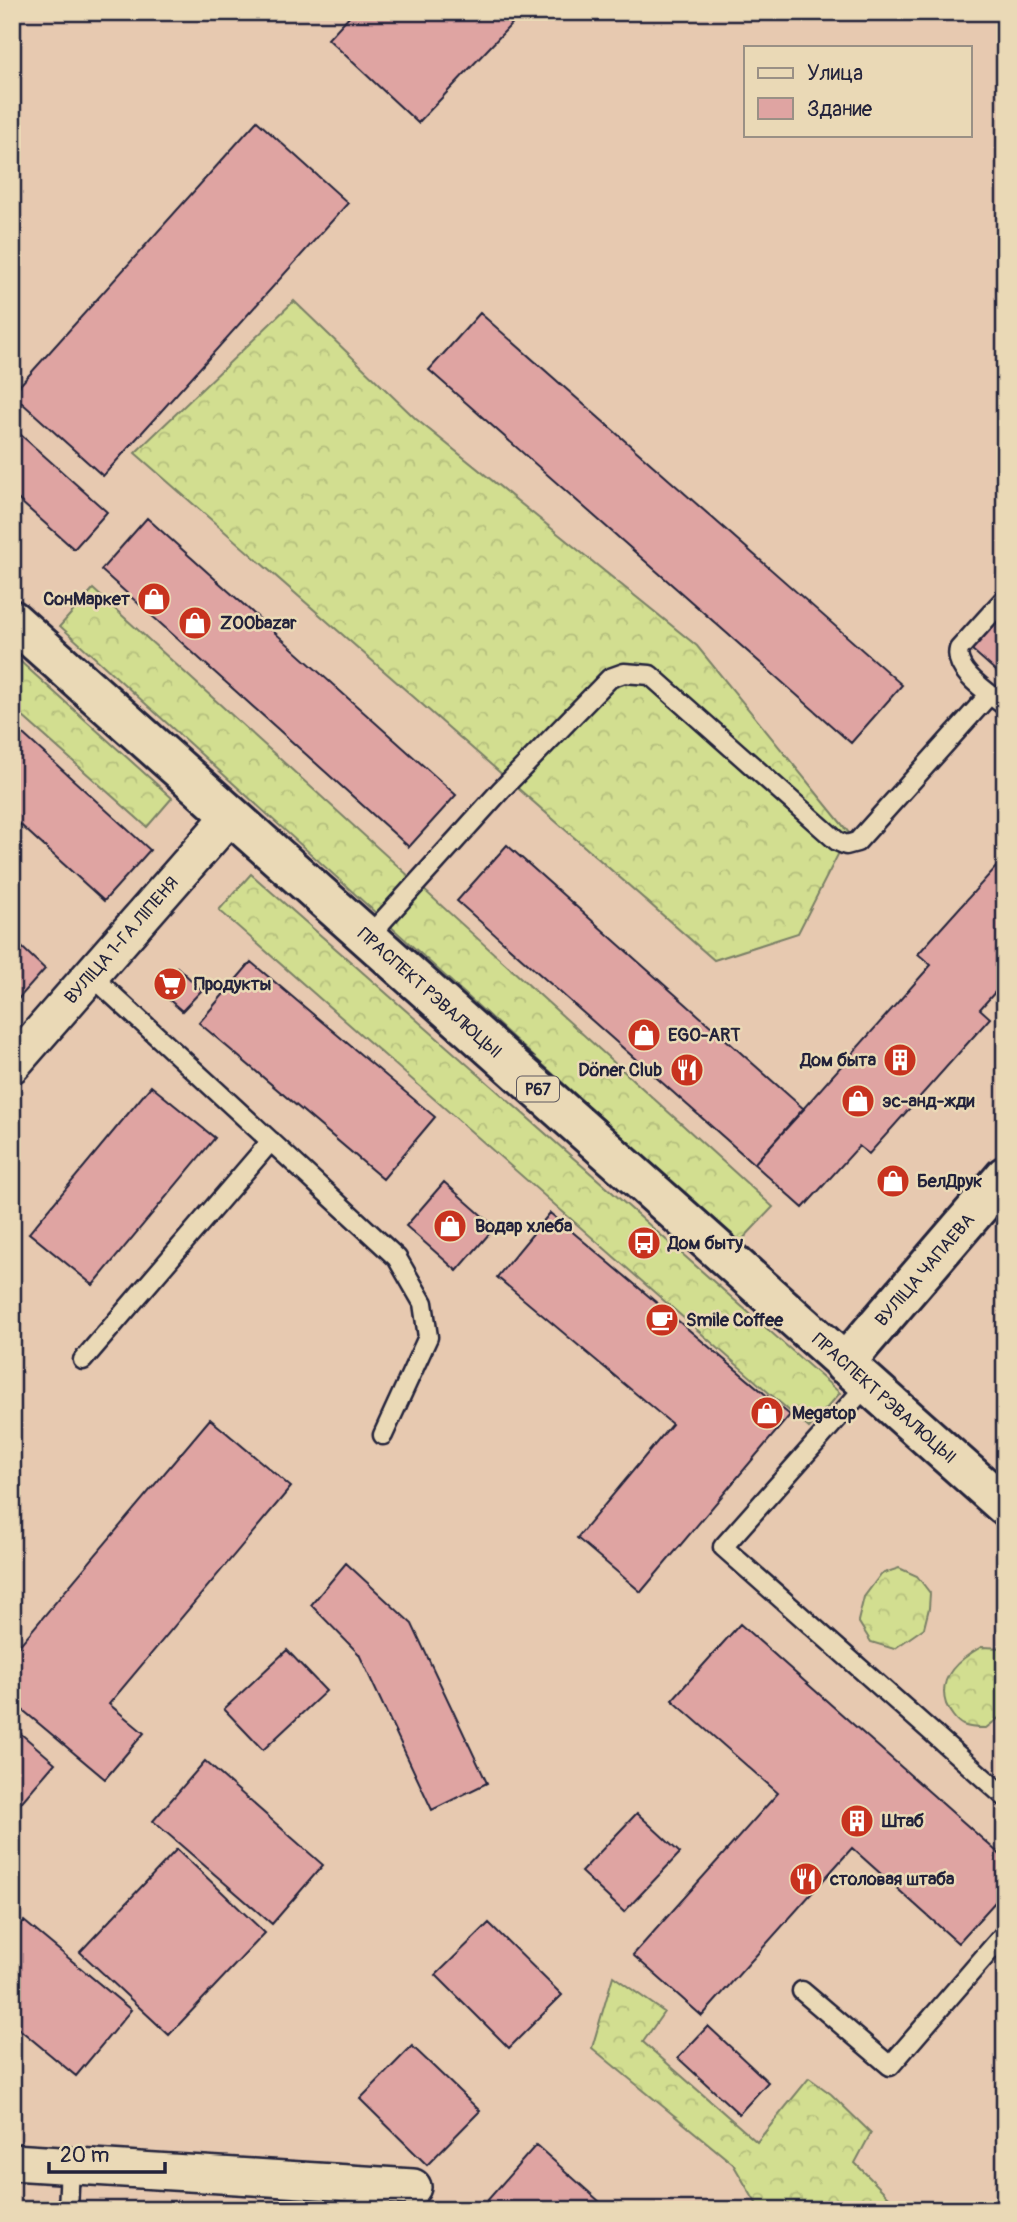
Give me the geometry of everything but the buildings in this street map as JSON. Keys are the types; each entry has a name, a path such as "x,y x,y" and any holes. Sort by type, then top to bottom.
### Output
{"main road":[{"name":"ПРАСПЕКТ РЭВАЛЮЦЫІ","path":"12,620 1005,1506"},
{"name":"ВУЛІЦА ЧАПАЕВА","path":"856,1374 1005,1176"}],"street":[{"name":"ВУЛІЦА 1-ГА ЛІПЕНЯ","path":"12,1065 231,815"},
{"path":"12,2162 413,2188"}],"lane":[{"path":"1005,598 959,649 957,656 961,668 1005,706"},
{"path":"368,937 501,790 610,678 624,673 650,675 837,841 846,845 857,842 990,694"},
{"path":"91,975 397,1258 423,1303 428,1338 383,1435"},
{"path":"83,1360 271,1141"},
{"path":"856,1374 723,1547 1005,1797"},
{"path":"802,1991 890,2066 1005,1933"},
{"path":"68,2210 71,2166"}],"green space":[{"path":"294,301 416,419 697,646 849,833 798,933 714,960 135,453"},
{"path":"93,589 773,1207 739,1243 60,626"},
{"path":"12,654 172,798 147,827 12,707"},
{"path":"251,874 840,1393 809,1428 219,910"},
{"path":"899,1568 917,1576 930,1593 924,1628 894,1649 871,1642 858,1621 864,1597 881,1574"},
{"path":"981,1647 1005,1648 1005,1713 986,1728 960,1724 949,1710 944,1694 952,1670 965,1657"},
{"path":"613,1976 664,2012 643,2042 757,2142 809,2078 831,2094 871,2133 855,2163 902,2210 760,2210 733,2164 592,2048"}],"place":[{"name":"СонМаркет","path":"154,599"},
{"name":"ZOObazar","path":"195,623"},
{"name":"Продукты","path":"170,984"},
{"name":"EGO-ART","path":"644,1035"},
{"name":"Дом быта","path":"900,1060"},
{"name":"Döner Club","path":"687,1070"},
{"name":"эс-анд-жди","path":"858,1101"},
{"name":"БелДрук","path":"893,1181"},
{"name":"Водар хлеба","path":"450,1226"},
{"name":"Дом быту","path":"644,1243"},
{"name":"Smile Coffee","path":"662,1320"},
{"name":"Megatop","path":"767,1413"},
{"name":"Штаб","path":"857,1821"},
{"name":"столовая штаба","path":"806,1879"}]}
